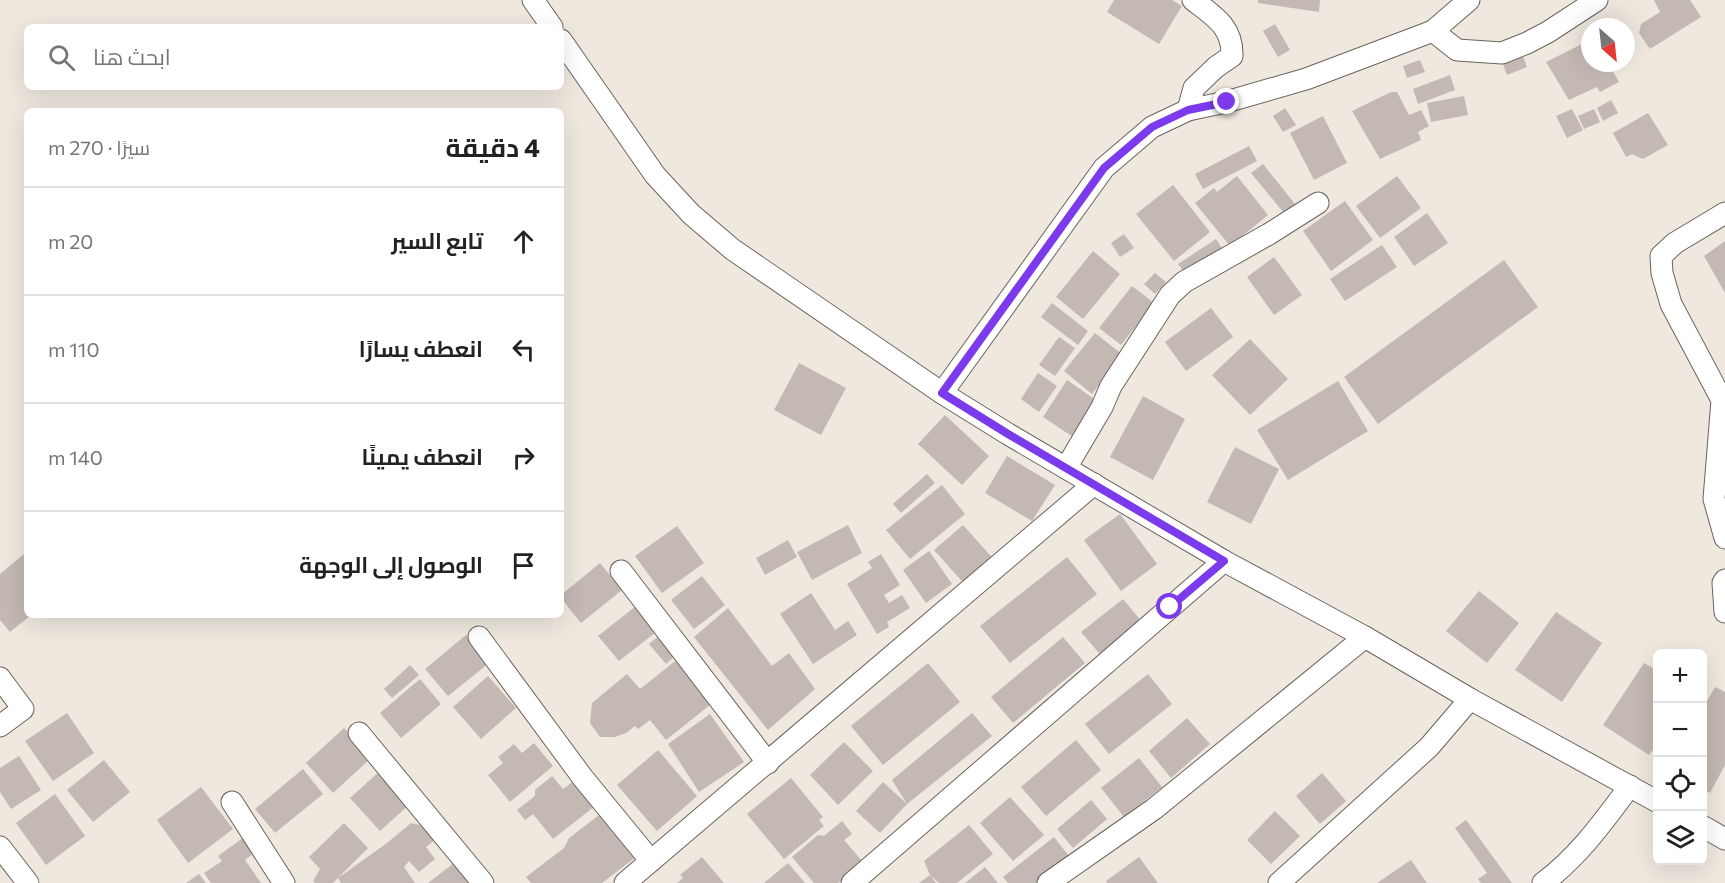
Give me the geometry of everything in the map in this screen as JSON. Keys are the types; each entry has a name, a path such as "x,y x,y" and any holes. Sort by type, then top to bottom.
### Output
{"street":[{"path":"533,0 550,24"},
{"path":"1188,110 1194,88 1216,67 1232,56 1232,43 1220,20 1193,0"},
{"path":"1433,31 1457,50 1502,53 1548,32 1597,0"},
{"path":"942,393 1104,168 1152,127 1188,110 1227,102 1306,79 1433,31 1465,1"},
{"path":"564,44 655,175 691,214 732,249 942,393 1066,468 1224,561 1653,799"},
{"path":"1066,468 1102,407 1111,386 1170,295 1184,282 1269,234 1318,203"},
{"path":"1725,213 1675,243 1661,256 1662,273 1671,304 1724,400 1714,500 1725,538"},
{"path":"625,883 1094,484"},
{"path":"852,883 1224,561"},
{"path":"621,571 768,763"},
{"path":"1725,580 1723,583 1725,612"},
{"path":"479,637 583,778 651,861"},
{"path":"1048,883 1154,809 1365,638"},
{"path":"0,678 23,709 0,726"},
{"path":"1279,883 1430,747 1470,699"},
{"path":"359,733 483,883"},
{"path":"1543,883 1589,841 1629,786"},
{"path":"232,802 284,883"},
{"path":"1707,829 1725,839"},
{"path":"0,848 28,883"}],"building":[{"path":"1114,0 1172,0 1182,6 1159,44 1107,12"},
{"path":"1258,0 1320,0 1319,12 1258,3"},
{"path":"1654,0 1690,0 1701,17 1650,49 1639,33 1641,24 1660,12"},
{"path":"1275,24 1290,50 1278,57 1263,31"},
{"path":"1581,44 1581,72 1613,72 1619,82 1600,92 1597,87 1569,100 1546,62"},
{"path":"1523,56 1527,67 1507,75 1503,64"},
{"path":"1420,60 1425,72 1407,78 1403,66"},
{"path":"1450,75 1455,90 1418,104 1413,89"},
{"path":"1391,92 1397,92 1409,115 1421,110 1429,126 1418,132 1421,140 1380,159 1352,111"},
{"path":"1464,96 1468,115 1431,122 1427,103"},
{"path":"1611,100 1618,113 1603,121 1597,108"},
{"path":"1285,108 1296,125 1283,132 1273,116"},
{"path":"1572,109 1583,130 1567,138 1556,116"},
{"path":"1594,109 1600,122 1584,129 1578,116"},
{"path":"1648,113 1668,145 1643,159 1632,154 1626,157 1613,133"},
{"path":"1323,116 1347,163 1314,180 1290,133"},
{"path":"1249,146 1257,161 1203,189 1195,174"},
{"path":"1263,164 1295,204 1284,213 1251,173"},
{"path":"1237,176 1268,215 1230,246 1195,203 1214,188 1217,192"},
{"path":"1397,176 1421,208 1380,238 1356,206"},
{"path":"1173,185 1210,232 1174,261 1136,214"},
{"path":"1345,201 1373,240 1331,271 1303,231"},
{"path":"1427,213 1448,243 1414,266 1394,237"},
{"path":"1124,234 1134,248 1120,257 1111,243"},
{"path":"1216,239 1223,250 1186,275 1178,264"},
{"path":"1725,241 1725,293 1704,256"},
{"path":"1382,245 1397,267 1345,301 1330,279"},
{"path":"1093,251 1120,274 1083,319 1056,297"},
{"path":"1274,257 1302,295 1274,315 1247,277"},
{"path":"1504,260 1538,307 1378,424 1344,377"},
{"path":"1155,273 1166,282 1155,294 1144,284"},
{"path":"1132,286 1154,303 1121,345 1099,328"},
{"path":"1052,303 1088,331 1078,345 1041,317"},
{"path":"1211,308 1233,337 1186,371 1165,342"},
{"path":"1095,333 1123,355 1092,394 1064,371"},
{"path":"1059,337 1075,348 1055,376 1039,365"},
{"path":"1250,339 1288,379 1250,415 1212,375"},
{"path":"799,363 846,388 821,435 774,410"},
{"path":"1038,373 1057,386 1039,412 1021,399"},
{"path":"1067,380 1097,401 1073,437 1043,417"},
{"path":"1338,381 1368,431 1288,480 1257,430"},
{"path":"1143,396 1185,419 1153,480 1110,457"},
{"path":"945,415 989,456 962,485 918,444"},
{"path":"1235,447 1279,469 1251,524 1207,502"},
{"path":"1007,456 1055,485 1032,521 985,493"},
{"path":"927,474 935,483 901,513 893,504"},
{"path":"942,485 965,514 910,559 886,530"},
{"path":"1120,514 1157,564 1121,591 1084,540"},
{"path":"848,525 862,553 812,580 797,552"},
{"path":"963,525 998,564 969,589 934,550"},
{"path":"677,526 704,563 662,593 635,556"},
{"path":"788,540 797,557 765,575 756,558"},
{"path":"929,551 952,584 926,603 903,570"},
{"path":"24,554 24,618 27,618 10,632 0,620 0,574"},
{"path":"881,554 900,585 884,595 889,603 902,595 910,608 887,622 889,627 877,634 847,584 872,568 868,562"},
{"path":"1067,557 1097,594 1010,663 980,626"},
{"path":"600,563 622,590 581,623 564,602 564,593"},
{"path":"702,576 725,605 694,629 671,600"},
{"path":"1479,591 1519,623 1487,663 1446,631"},
{"path":"811,593 835,630 848,621 857,635 813,664 780,614"},
{"path":"1123,599 1146,627 1105,660 1081,632"},
{"path":"636,606 656,632 619,661 598,636"},
{"path":"728,608 772,666 789,653 815,689 768,730 694,637"},
{"path":"1556,612 1602,643 1562,702 1515,670"},
{"path":"661,634 677,654 666,664 649,644"},
{"path":"466,635 489,663 448,696 425,669"},
{"path":"1063,637 1085,663 1013,723 991,697"},
{"path":"679,658 715,701 666,740 650,720 638,729 635,726 615,737 600,737 590,723 592,703 627,674 640,689"},
{"path":"928,663 960,702 883,765 851,726"},
{"path":"1644,663 1653,668 1653,750 1649,755 1603,725"},
{"path":"410,665 419,675 392,698 384,689"},
{"path":"1148,674 1172,704 1109,754 1085,724"},
{"path":"488,676 516,708 481,739 453,707"},
{"path":"420,679 441,704 401,738 380,713"},
{"path":"1715,687 1725,692 1725,765 1710,793 1707,792 1707,701"},
{"path":"67,713 94,753 53,781 25,741"},
{"path":"972,713 992,736 907,804 892,780"},
{"path":"710,714 744,762 699,792 668,744"},
{"path":"1187,718 1210,744 1171,778 1149,751"},
{"path":"344,728 371,758 333,793 306,763"},
{"path":"1076,740 1101,770 1046,816 1021,787"},
{"path":"844,742 873,771 838,805 810,775"},
{"path":"534,743 553,766 510,802 488,775 503,763 498,757 514,744 522,753"},
{"path":"658,750 697,796 657,831 617,785"},
{"path":"19,756 41,790 11,809 0,792 0,768"},
{"path":"1139,758 1162,787 1124,817 1101,788"},
{"path":"104,760 130,792 93,822 67,790"},
{"path":"303,769 323,794 275,833 255,809"},
{"path":"381,770 411,803 380,831 350,798"},
{"path":"1322,773 1346,801 1320,824 1296,796"},
{"path":"552,776 563,789 575,780 595,806 553,839 533,814 525,820 517,810 535,796 535,790"},
{"path":"791,778 823,817 819,820 824,826 784,859 747,814"},
{"path":"883,782 907,804 880,833 856,811"},
{"path":"201,787 233,829 188,863 157,820"},
{"path":"55,794 85,836 46,865 16,823"},
{"path":"1010,797 1044,835 1013,861 980,823"},
{"path":"1091,800 1107,819 1073,848 1057,829"},
{"path":"1275,811 1300,836 1271,864 1247,840"},
{"path":"603,812 637,856 602,883 531,883 526,877 564,848 569,838"},
{"path":"1466,820 1512,883 1481,883 1478,879 1487,873 1455,828"},
{"path":"842,821 852,834 844,840 863,862 838,883 814,883 792,857 818,835 824,836"},
{"path":"344,823 368,848 333,883 315,883 313,881 320,869 309,857"},
{"path":"411,823 425,826 436,839 426,847 435,859 419,872 409,861 404,867 415,883 341,883 338,878"},
{"path":"969,825 993,854 957,883 939,883 930,875 924,861"},
{"path":"1054,837 1072,860 1043,883 1008,883 1003,877"},
{"path":"243,838 254,853 245,860 261,883 211,883 204,873 222,861 218,856"},
{"path":"702,857 724,883 677,883 683,878 680,875"},
{"path":"1139,857 1158,883 1107,883 1106,881"},
{"path":"1411,860 1427,883 1377,883"},
{"path":"454,863 469,883 428,883"},
{"path":"788,863 805,883 764,883"},
{"path":"985,867 998,883 965,883"},
{"path":"199,874 206,883 186,883"},
{"path":"930,875 936,883 919,883"}],"route":[{"path":"1170,607 1224,561 942,393 1104,168 1152,127 1188,110 1227,102"}]}
